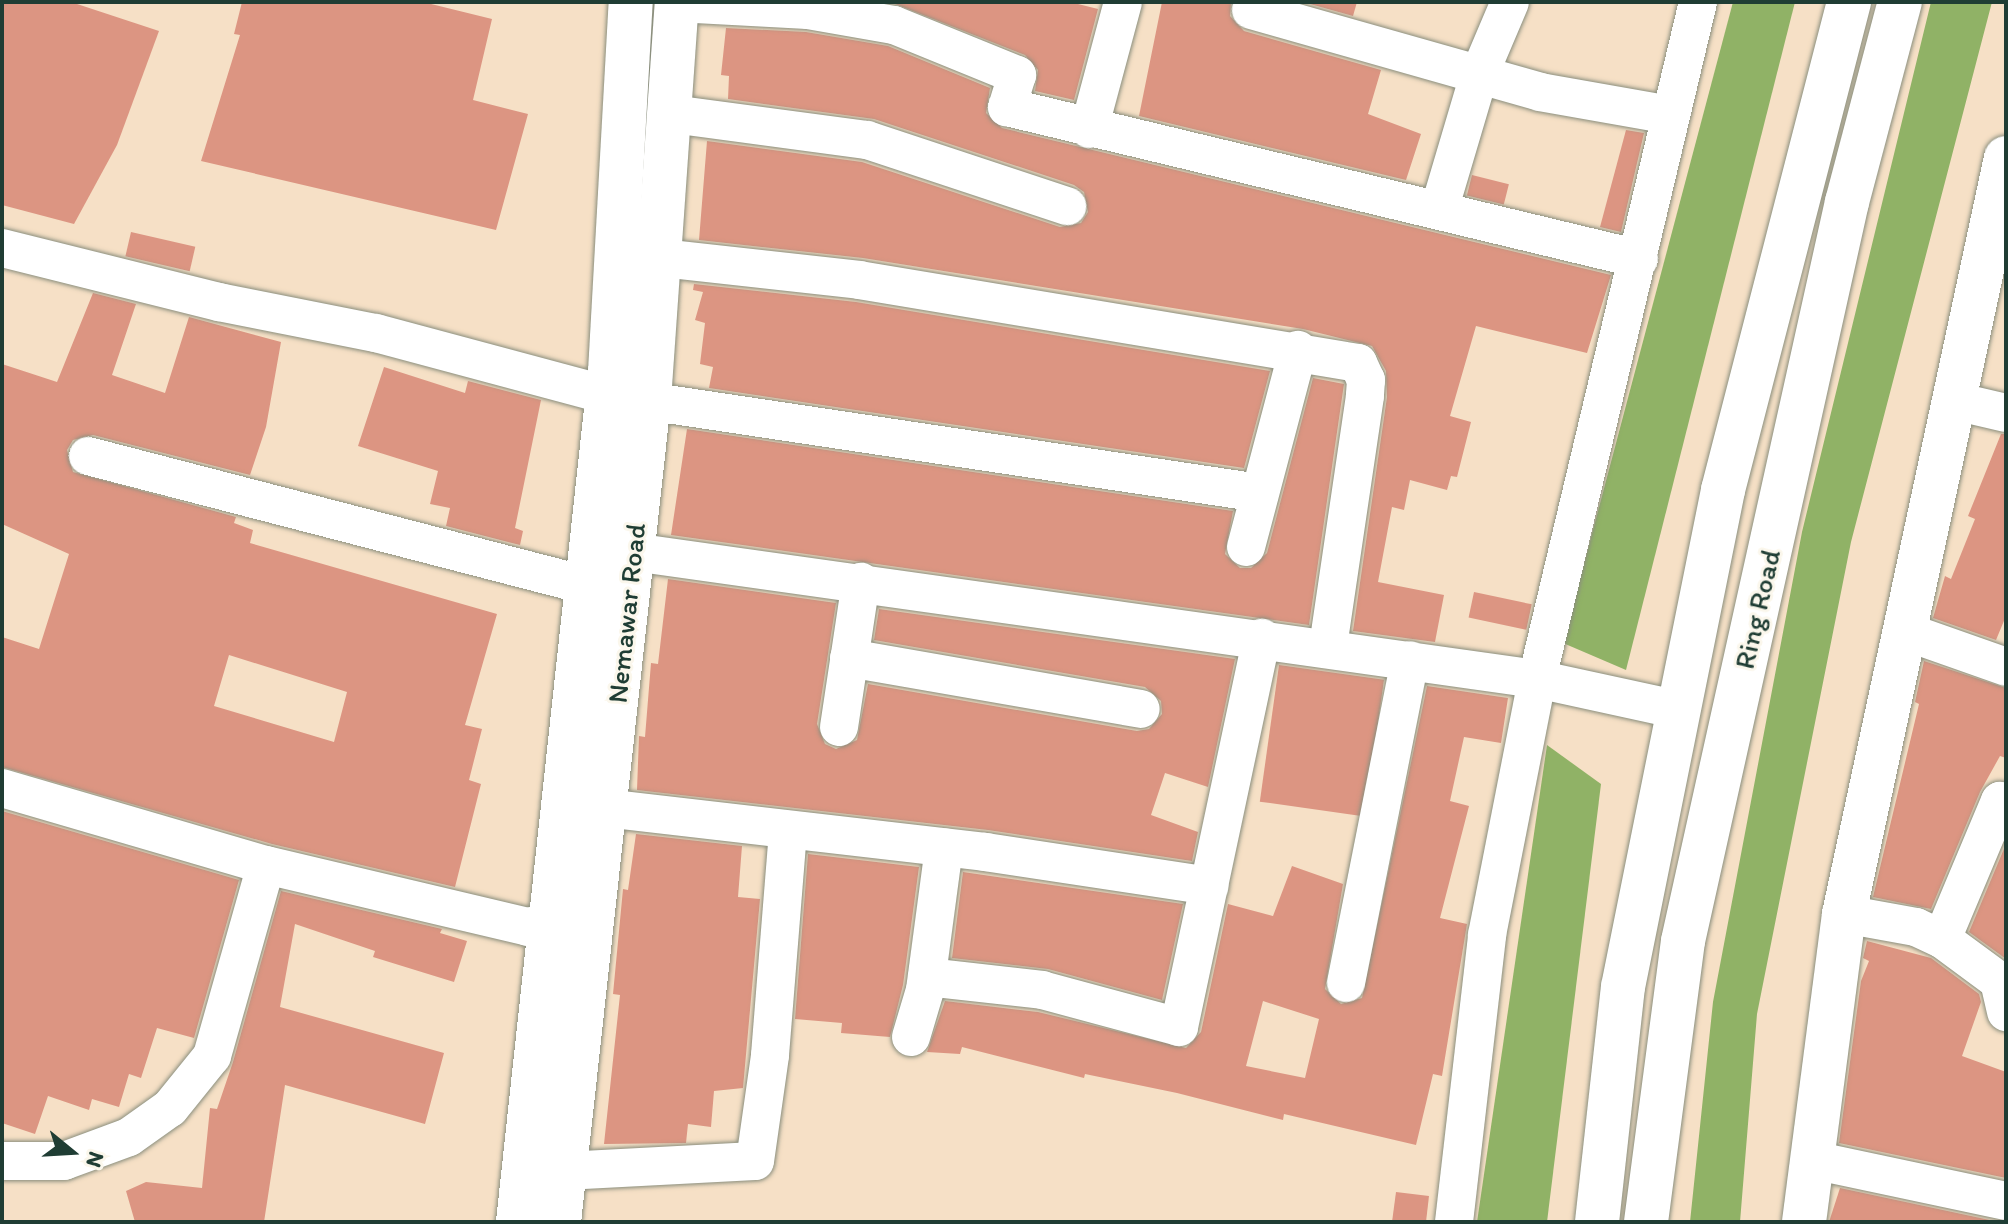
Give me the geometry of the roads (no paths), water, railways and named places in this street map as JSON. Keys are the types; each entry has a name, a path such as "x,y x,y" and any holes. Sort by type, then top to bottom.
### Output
{"main road":[{"name":"Nemawar Road","path":"518,1222 571,922 605,808 633,552 628,397 631,2"},
{"name":"Ring Road","path":"1597,1222 1623,987 1723,490 1849,2"},
{"name":"Ring Road","path":"1646,1222 1683,941 1847,202 1900,2"},
{"name":"Nemawar Road","path":"559,1222 564,1171 585,585 661,258 677,3"},
{"path":"1804,1222 1844,914 2006,158"}],"street":[{"path":"1089,129 1123,2"},
{"path":"1439,210 1479,75 1510,2"},
{"path":"1454,1222 1487,935 1537,679 1698,2"},
{"path":"677,3 808,10 894,25 1017,75 1007,107 1639,259"},
{"path":"1251,10 1540,92 1670,115"},
{"path":"672,114 867,140 1067,206"},
{"path":"2,248 219,302 376,333 628,397 1260,493"},
{"path":"661,258 859,280 1298,350 1358,363 1366,380 1328,648"},
{"path":"1246,547 1298,350"},
{"path":"1955,401 2006,413"},
{"path":"88,456 585,585"},
{"path":"633,552 1537,679 1679,710"},
{"path":"839,727 861,582"},
{"path":"1904,631 2006,667"},
{"path":"927,977 1042,990 1179,1027 1262,638"},
{"path":"849,658 1141,709"},
{"path":"1346,983 1410,660"},
{"path":"2,788 266,865 528,927 571,922"},
{"path":"1942,939 2000,801 2006,805"},
{"path":"605,808 944,847 1209,886"},
{"path":"564,1171 755,1161 770,1055 788,831"},
{"path":"911,1037 927,977 944,847"},
{"path":"2,1161 64,1161 129,1137 170,1108 212,1056 266,865"},
{"path":"1844,914 1916,927 1942,939 1999,981 2006,1012"},
{"path":"1813,1160 2006,1201"}]}
